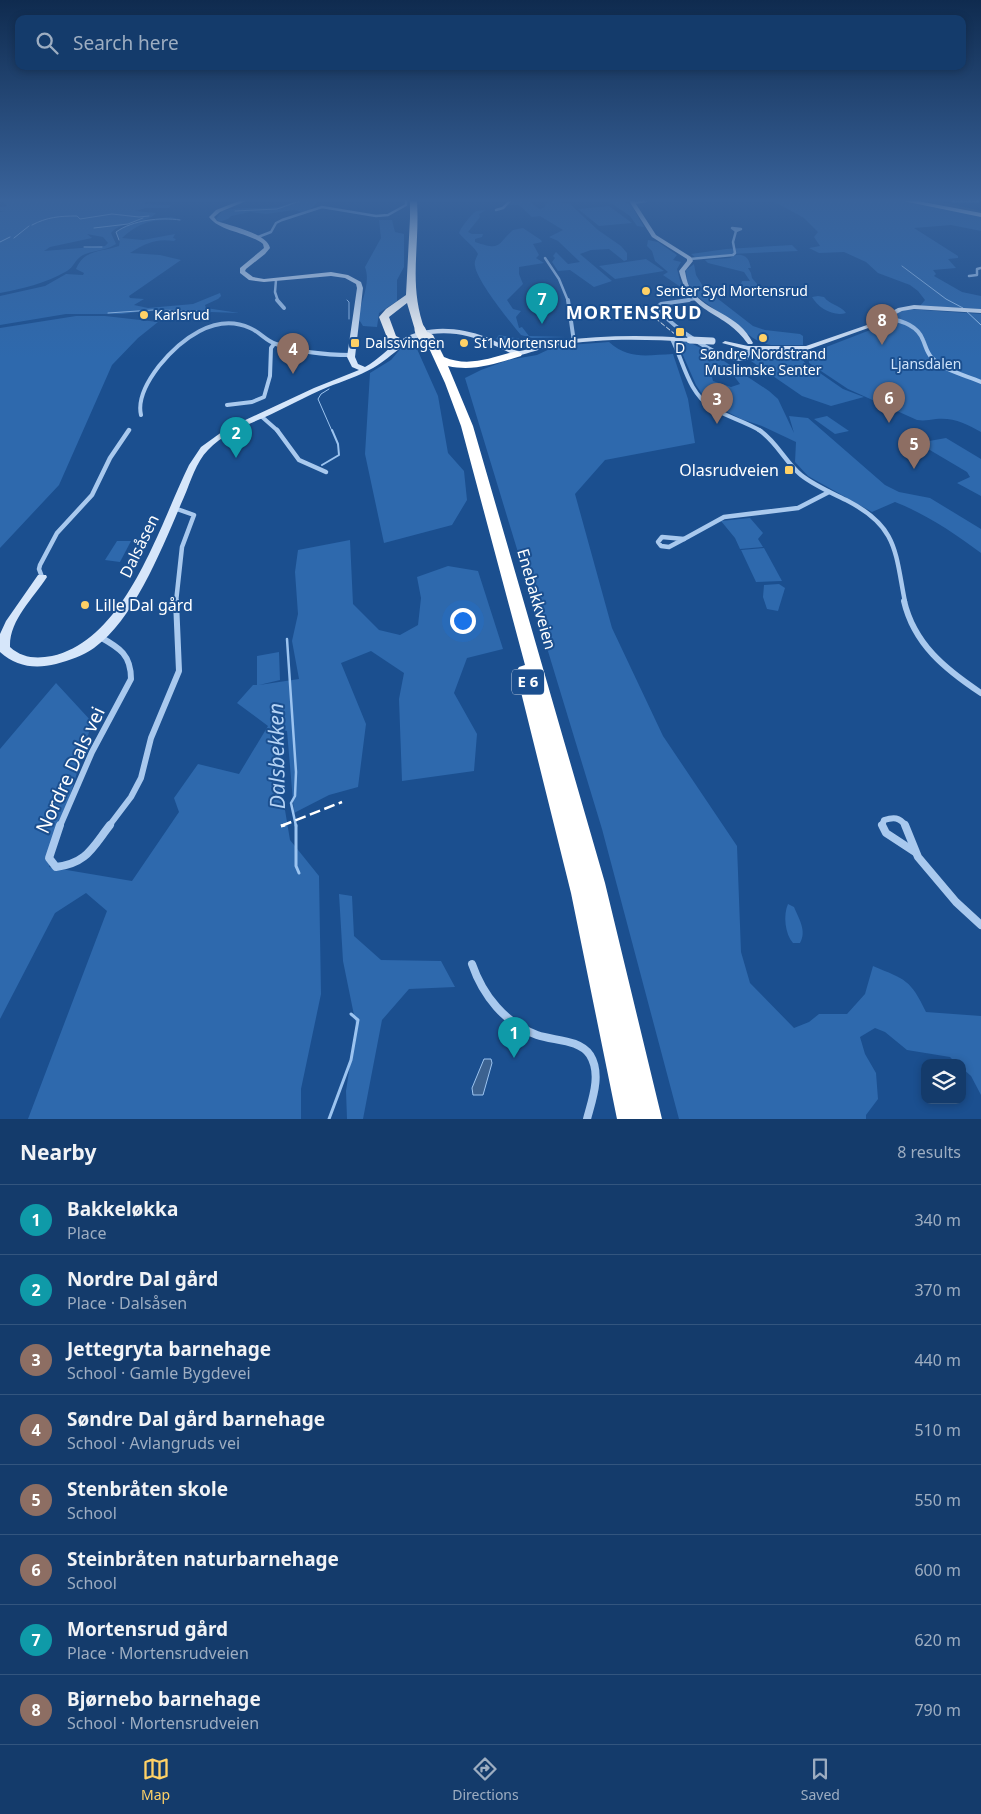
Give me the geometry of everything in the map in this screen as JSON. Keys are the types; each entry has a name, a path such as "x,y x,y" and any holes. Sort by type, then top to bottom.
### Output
{"highway":[{"name":"Enebakkveien","path":"413,253 409,282 409,306 439,359 452,388 475,452 573,805 618,1013"},
{"name":"Enebakkveien","path":"418,253 414,290 417,307 424,332 454,409 473,472 618,1013"},
{"path":"403,340 393,338 384,316 386,313 409,306"},
{"path":"452,388 459,374 484,363 517,354"},
{"path":"439,359 456,366 484,363"},
{"name":"E 6","path":"618,1013 631,1119"},
{"name":"E 6","path":"618,1013 648,1119"}],"street":[{"path":"261,253 244,266 242,272 252,278 276,280 328,274 346,276 358,282 360,288 351,355 354,364 365,370"},
{"path":"684,253 690,259"},
{"path":"735,253 733,255 690,259 682,269 683,277 688,291 696,299 737,328 747,344 748,356"},
{"path":"545,258 566,295 572,319 574,342"},
{"path":"969,276 977,275 977,270 981,268"},
{"path":"276,280 275,294 280,306 284,308"},
{"path":"696,299 661,304 656,308 681,329 729,358 744,359 748,356"},
{"path":"517,354 549,345 574,342 672,339 799,348 814,346 869,326 898,309 981,310"},
{"path":"885,317 905,323 916,330 922,336 928,353 938,362 981,382"},
{"path":"141,416 140,405 156,370 196,331 214,324 239,324 257,330 274,344 326,354 351,355"},
{"name":"Dalsåsen","path":"129,430 110,458 88,501 57,532 40,565 42,577 5,629 2,638 4,649 18,660 44,662 61,659 79,651 100,637 130,597 192,468 204,449 227,432 365,370 383,358 403,340 430,332 461,331 481,336 517,354"},
{"path":"672,339 693,388 700,398 717,410 765,434 776,444 795,471 829,492 863,509 885,529 894,548 907,610 915,632 938,661 981,694"},
{"path":"227,404 252,402 264,397 270,376 271,348 274,344"},
{"path":"747,344 748,356"},
{"path":"261,416 279,432 299,460 326,472"},
{"path":"684,539 717,520 798,508 818,500 829,492"},
{"name":"Nordre Dals vei","path":"100,637 126,655 131,666 131,679 100,734 54,839 49,858 56,867 71,865 85,856 131,797 141,778 151,738 177,678 180,651 175,606 182,547 194,516 184,510 174,508"},
{"path":"915,852 910,832 903,822 894,817 884,820 882,826 886,833 915,852 956,902 981,925"},
{"path":"472,964 477,978 488,996 508,1020 535,1034 580,1046 588,1053 593,1062 595,1074 588,1119"}],"green space":[{"path":"0,253 88,253 59,275 34,285 0,293"},
{"path":"92,253 133,253 160,255 181,260 129,296 130,298 144,299 134,305 148,308 193,304 220,293 221,296 218,299 205,305 206,308 239,313 211,312 204,317 194,319 169,314 170,310 159,309 122,314 66,314 0,325 0,296 45,286 66,274 83,275 84,273 76,269 79,263"},
{"path":"373,253 404,253 404,267 397,280 397,301 379,313 377,327 363,326 358,318 367,279 365,267"},
{"path":"538,253 539,255 536,258 544,263 519,267 519,274 523,284 507,300 513,309 521,311 516,317 519,328 522,327 529,336 566,337 532,338 521,335 481,281 475,266 478,254"},
{"path":"557,253 568,264 580,262 571,253 582,253 580,254 612,281 594,287 570,270 558,271 552,262 555,258 553,256"},
{"path":"614,253 627,253 627,260 624,261"},
{"path":"653,253 674,253 677,255 673,260 681,262 677,269 682,288 663,275 668,272 655,261"},
{"path":"696,253 748,253 696,258 691,254"},
{"path":"847,253 954,253 958,258 948,259 956,268 933,270 936,274 934,276 962,292 981,296 981,309 920,306 925,300 918,291 910,285 878,273 866,262"},
{"path":"736,255 745,256 751,268 748,268 752,278 764,292 737,293 733,291 740,287 742,281 750,281 744,272 708,263 705,260 730,258"},
{"path":"646,259 664,271 615,279 599,266"},
{"path":"694,264 696,275 704,288 753,326 765,330 800,334 803,336 803,345 771,345 753,338 694,294 687,281 686,270"},
{"path":"812,297 824,297 846,313 836,314 822,308"},
{"name":"Ljansdalen","path":"907,309 981,314 981,432 954,420 917,420 848,389 809,363 808,354 878,327"},
{"path":"76,316 105,316 158,322 138,338 112,365 59,485 0,548 0,328"},
{"path":"499,335 526,340 565,339 520,349 496,339"},
{"path":"413,340 438,396 448,453 464,471 467,500 452,525 384,543 365,454 370,373 391,360 402,347"},
{"path":"609,342 616,348 631,354 673,354 688,399 695,443 605,460 575,494 612,628 663,736 737,846 741,952 750,983 794,1028 809,1022 819,1014 847,1014 865,994 873,966 893,974 906,982 916,993 926,1012 981,1016 981,1095 971,1076 966,1072 966,1059 952,1059 950,1057 907,1050 885,1032 875,1028 860,1037 865,1054 876,1073 878,1099 866,1115 866,1119 679,1119 602,829 465,378 508,360 537,355 556,346"},
{"path":"681,342 689,342 718,357 778,399 794,433 789,416 808,418 885,485 899,492 930,498 981,529 981,553 940,524 918,512 895,502 872,512 808,476 795,462 796,442 762,426 741,419 707,401 696,385 682,353","holes":["725,372 734,376 740,384 731,387 713,381 712,377 716,373"]},
{"path":"761,349 802,353 804,362 843,389 864,397 831,406 802,396 751,361 757,351"},
{"path":"827,416 849,431 835,434 814,419"},
{"path":"946,438 981,459 981,496 957,483 970,477 967,472 918,443"},
{"path":"750,518 763,533 758,539 763,547 740,549 735,538 721,521"},
{"path":"350,540 353,604 379,630 400,635 418,625 421,598 417,577 448,566 478,571 503,649 467,658 454,693 477,734 474,771 402,781 399,699 404,673 371,651 341,663 366,724 358,787 329,795 294,813 287,731 271,726 290,840 319,876 321,994 301,1089 301,1119 28,1119 107,911 86,893 55,913 0,1019 0,749 56,683 92,722 49,867 132,881 179,812 174,798 198,764 239,774 268,726 237,703 253,685 257,685 257,656 279,652 280,680 259,685 299,679 292,641 298,614 295,572 298,550"},
{"path":"117,541 131,541 120,562 105,560"},
{"path":"764,548 782,581 756,582 741,550"},
{"path":"779,584 785,588 778,611 767,609 763,597 764,585"},
{"path":"339,894 352,896 354,936 381,960 441,961 455,987 409,989 382,1020 363,1119 347,1119 346,1091 356,1025 343,961"},
{"path":"788,904 794,907 802,925 803,934 800,943 793,943 787,930 786,908"}],"shaded area":[{"path":"484,1059 491,1059 492,1063 483,1095 473,1095 472,1088"}],"waterway":[{"path":"902,266 946,299 963,308 981,325"},
{"path":"347,300 349,302 349,319"},
{"name":"Dalsbekken","path":"108,313 153,310 197,311"},
{"name":"Dalsbekken","path":"329,389 321,394 318,399 332,431"},
{"name":"Dalsbekken","path":"322,465 339,455 338,444 332,430"},
{"name":"Dalsbekken","path":"287,639 296,772 295,796 291,803 296,826"},
{"name":"Dalsbekken","path":"296,826 296,866 299,873"},
{"name":"Dalsbekken","path":"329,1119 351,1060 358,1020 351,1014"}],"railway":[{"path":"639,305 676,335"},
{"path":"285,825 281,826 342,802"}],"place":[{"name":"Senter Syd Mortensrud","path":"646,291"},
{"name":"Karlsrud","path":"144,315"},
{"name":"Mortensrud gård","path":"542,324"},
{"name":"D","path":"680,332"},
{"name":"Søndre Nordstrand Muslimske Senter","path":"763,338"},
{"name":"Dalssvingen","path":"355,343"},
{"name":"St1 Mortensrud","path":"464,343"},
{"name":"Bjørnebo barnehage","path":"882,345"},
{"name":"Søndre Dal gård barnehage","path":"293,374"},
{"name":"Steinbråten naturbarnehage","path":"889,423"},
{"name":"Jettegryta barnehage","path":"717,424"},
{"name":"Nordre Dal gård","path":"236,458"},
{"name":"Stenbråten skole","path":"914,469"},
{"name":"Olasrudveien","path":"789,470"},
{"name":"Lille Dal gård","path":"85,605"},
{"name":"Bakkeløkka","path":"514,1058"}],"district":[{"name":"MORTENSRUD","path":"634,313"}]}
